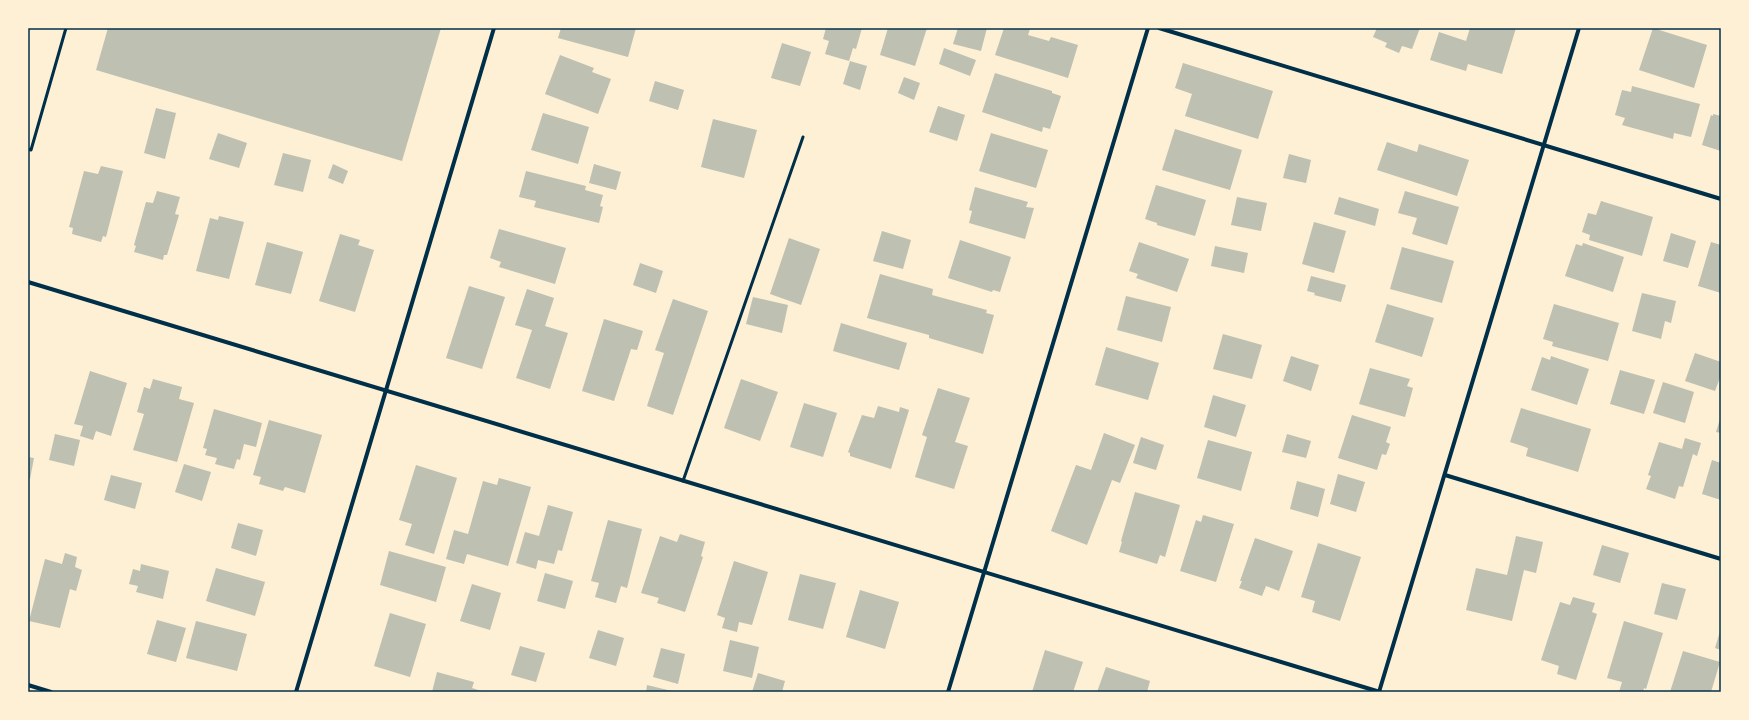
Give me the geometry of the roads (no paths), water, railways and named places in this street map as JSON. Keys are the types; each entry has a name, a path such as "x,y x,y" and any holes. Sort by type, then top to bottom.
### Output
{"street":[{"path":"296,692 494,28"},
{"path":"948,692 1148,28"},
{"path":"1159,28 1721,199"},
{"path":"28,282 1379,692 1579,28"},
{"path":"1445,475 1721,559"},
{"path":"28,685 51,692"}],"lane":[{"path":"28,149 31,150 66,28"},
{"path":"683,481 803,137"}]}
